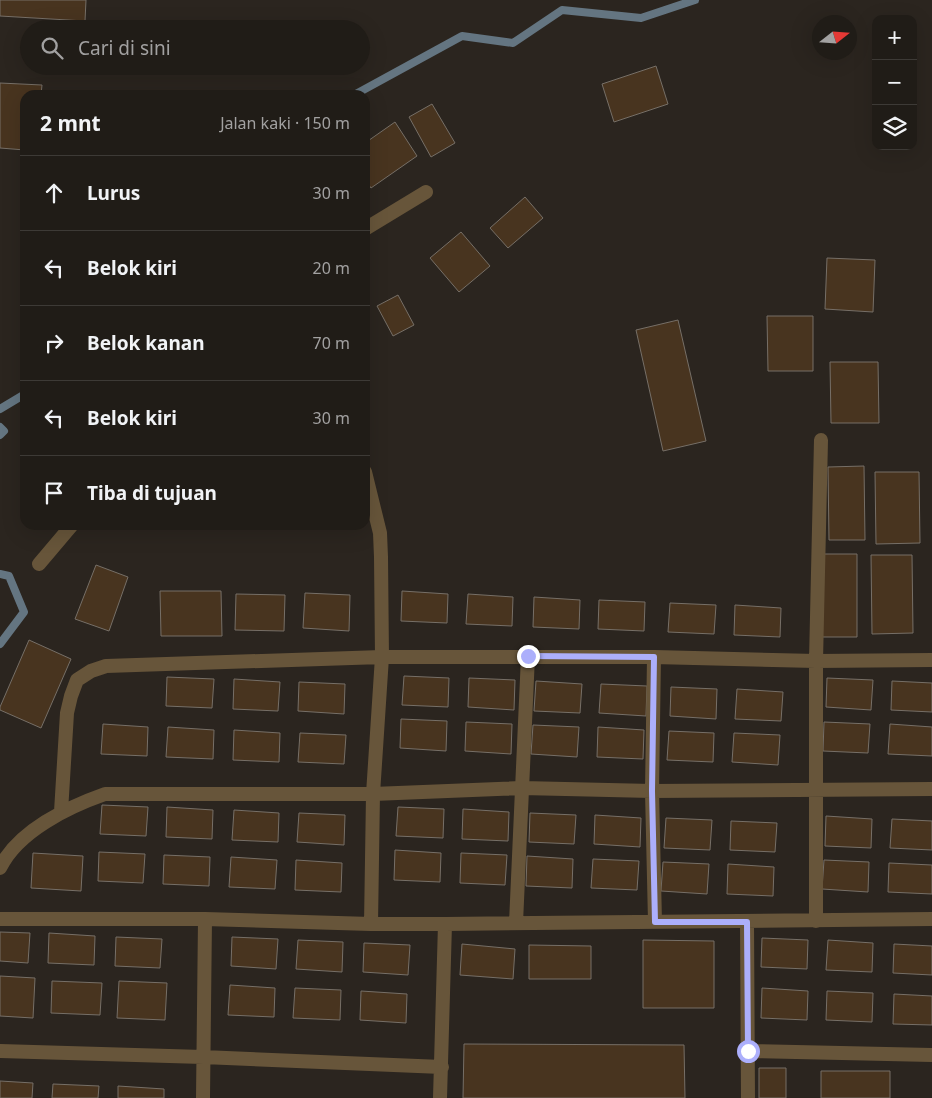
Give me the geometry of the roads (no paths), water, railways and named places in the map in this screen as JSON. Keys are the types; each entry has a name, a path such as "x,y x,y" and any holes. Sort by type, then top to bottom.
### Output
{"street":[{"path":"370,226 426,192"},
{"path":"816,920 816,661 821,440"},
{"path":"370,492 380,533 382,657 372,794 371,924"},
{"path":"38,564 68,530"},
{"path":"62,812 67,713 71,696 76,680 91,670 106,666 382,657 528,656 816,661 932,660"},
{"path":"516,923 528,656"},
{"path":"654,657 652,791 655,922"},
{"path":"0,868 11,850 34,831 62,812 89,799 105,794 372,794 522,788 652,791 932,789"},
{"path":"0,919 445,924 932,919"},
{"path":"203,1098 205,920"},
{"path":"747,922 748,1098"},
{"path":"440,1098 445,924"},
{"path":"748,1051 932,1055"},
{"path":"0,1052 203,1057 442,1067"}],"waterway":[{"path":"363,90 462,36 513,43 562,10 641,18 695,0"},
{"path":"0,409 20,397"},
{"path":"0,427 4,431 0,435"},
{"path":"0,574 9,576 24,612 0,644"}]}
